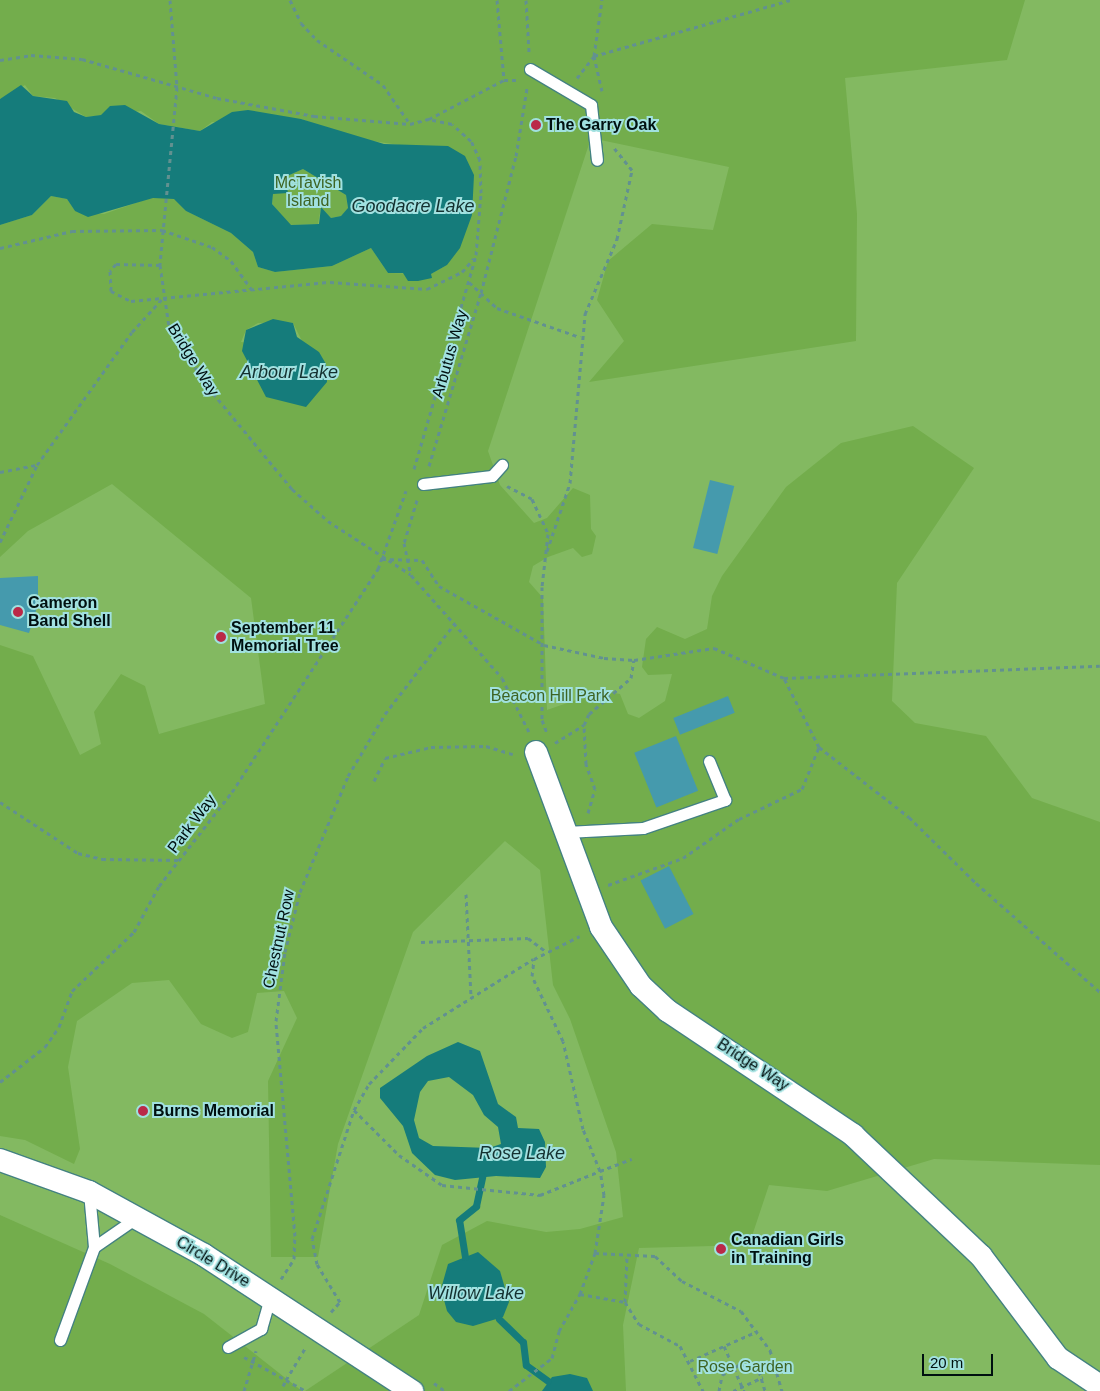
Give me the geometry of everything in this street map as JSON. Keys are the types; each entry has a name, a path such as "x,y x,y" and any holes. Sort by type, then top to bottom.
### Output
{"street":[{"name":"Bridge Way","path":"535,751 601,927 640,986 668,1011 793,1091 909,1185 981,1256 1058,1358 1100,1386"},
{"name":"Circle Drive","path":"0,1160 89,1192 136,1218 270,1297 412,1391"}],"lane":[{"path":"529,75 569,90 591,105 597,160"},
{"path":"423,484 492,476 502,465"},
{"path":"566,832 643,828 725,800 709,761"},
{"path":"60,1340 94,1247 89,1192"},
{"path":"94,1247 136,1218"},
{"path":"228,1347 261,1329 270,1297"}],"path":[{"name":"Bridge Way","path":"170,0 177,87 160,265 162,298 169,326 255,445 292,489 382,558 411,575"},
{"path":"290,0 301,23 317,40 383,85 410,124"},
{"path":"497,0 504,80"},
{"name":"Arbutus Way","path":"526,0 529,75 516,156 481,293 423,484 409,520 404,557 411,575 502,678 535,751"},
{"path":"602,0 594,56 604,100"},
{"path":"569,90 594,56 790,0"},
{"path":"0,60 31,56 82,59 177,87 314,116 410,124 429,119 504,80 529,75"},
{"path":"412,475 476,256 481,193 478,152 471,141 452,124 429,119"},
{"path":"547,551 571,474 582,367 580,337 585,314 617,239 632,170 613,142"},
{"path":"0,248 72,231 162,230 212,247 231,261 251,289"},
{"path":"160,265 116,264 108,282 119,298 162,298 330,282 427,289 462,272 476,256"},
{"path":"469,282 497,308 580,337"},
{"path":"0,542 37,465 132,332 162,298"},
{"path":"0,472 37,465"},
{"path":"492,476 532,499 542,511 548,534 542,586 544,645 542,720 535,751"},
{"name":"Park Way","path":"0,1082 44,1047 59,1027 72,991 134,932 159,886 182,860 350,616 382,558 409,485"},
{"path":"382,558 404,557 422,560 439,586 544,645 634,660 714,648 784,678 1100,666"},
{"name":"Chestnut Row","path":"270,1297 294,1259 295,1236 276,1020 285,952 300,892 348,776 385,714 455,623"},
{"path":"374,781 385,758 431,747 486,746 535,751 584,725 588,714 623,688 630,678 634,660"},
{"path":"819,747 909,816 976,883 1100,992"},
{"path":"0,802 78,853 102,859 182,860"},
{"path":"466,894 471,998"},
{"path":"283,1386 317,1329 340,1302 317,1264 312,1239 354,1110 369,1084 422,1028 545,951 601,927"},
{"path":"421,942 528,938 545,951"},
{"path":"508,1391 552,1358 568,1312 580,1294 595,1253 604,1195 600,1171 583,1129 563,1041 534,989 534,959"},
{"path":"354,1110 420,1171 442,1186 540,1195 632,1159"},
{"path":"595,1253 627,1257 655,1256 682,1280 741,1311 758,1331 777,1366 782,1391"},
{"path":"627,1257 625,1302 639,1324 670,1338 690,1362 703,1391"},
{"path":"580,1294 625,1302"},
{"path":"244,1391 261,1329"},
{"path":"690,1362 758,1331"},
{"path":"724,1346 744,1391"},
{"path":"228,1347 306,1391"},
{"path":"720,1391 722,1375 733,1366 753,1367 763,1377 765,1391"},
{"path":"732,1391 763,1377"}],"green space":[{"name":"Beacon Hill Park","path":"0,0 1100,0 1100,1391 0,1391"},
{"path":"0,0 1025,0 1007,60 845,78 857,214 856,341 589,382 624,341 597,300 608,261 652,224 713,230 729,167 591,138 488,451 500,485 534,523 547,518 573,488 590,495 591,529 596,536 592,554 582,557 573,548 548,557 533,566 529,582 543,598 547,710 602,691 620,694 628,714 639,718 665,701 672,674 648,675 642,667 646,639 657,627 685,639 707,629 712,596 722,576 786,487 841,443 913,426 974,468 897,583 892,701 915,723 986,736 1032,798 1100,822 1100,1165 934,1159 827,1191 769,1185 749,1245 639,1248 623,1325 626,1391 305,1391 419,1315 442,1245 487,1221 546,1232 580,1229 623,1217 616,1152 570,1019 553,985 540,870 505,841 413,932 338,1144 318,1257 271,1257 268,1081 297,1018 284,991 257,993 248,1032 232,1038 201,1024 169,980 132,983 77,1021 68,1067 80,1149 74,1164 25,1140 0,1136 0,645 33,656 80,755 101,744 94,712 121,674 145,686 159,734 265,704 251,598 112,484 28,531 0,557 0,225 32,215 51,196 67,199 75,211 104,214 153,197 175,199 186,211 231,233 253,252 258,267 275,272 332,266 371,248 388,273 431,274 447,265 414,147 358,139 301,119 212,122 200,131 159,124 141,111 86,117 55,98 33,96 25,85 0,99","holes":["258,323 293,323 304,345 319,352 241,342 246,330"]},
{"name":"McTavish Island","path":"303,169 346,195 348,209 341,216 331,218 321,207 318,224 290,225 272,204 273,194 286,183 285,177"},
{"path":"0,1215 110,1264 204,1314 302,1391 0,1391"}],"water":[{"name":"Goodacre Lake","path":"21,85 33,96 67,101 74,112 86,117 101,115 110,106 125,105 159,124 200,131 232,112 248,110 301,119 384,144 448,146 465,156 474,175 472,215 460,248 447,265 431,274 432,278 418,281 408,281 403,273 388,273 371,248 332,266 275,272 258,267 253,252 231,233 186,211 174,199 153,198 88,217 75,211 67,199 51,196 32,215 0,225 0,99","holes":["303,169 346,195 348,208 341,216 331,218 321,207 319,224 291,225 272,204 273,194 288,193 285,177"]},
{"name":"Arbour Lake","path":"273,319 293,323 297,337 319,352 326,364 327,382 306,407 266,397 242,351 246,330"},
{"name":"Rose Lake","path":"458,1042 480,1051 498,1104 516,1117 518,1128 539,1129 545,1142 546,1167 540,1178 496,1176 455,1180 435,1175 412,1153 403,1126 380,1098 380,1088 427,1056","holes":["449,1077 473,1095 484,1115 498,1127 501,1144 489,1148 433,1146 419,1138 414,1120 420,1092 428,1081"]},
{"name":"Willow Lake","path":"478,1252 500,1271 509,1302 503,1317 473,1326 456,1322 447,1311 441,1289 448,1264"},
{"path":"570,1374 587,1378 593,1391 542,1391 552,1377"}],"building":[{"path":"710,480 734,486 717,554 693,548"},
{"name":"Cameron Band Shell","path":"38,576 38,604 29,633 0,625 0,578"},
{"path":"728,696 735,713 680,735 673,718"},
{"path":"676,736 698,791 656,808 634,753"},
{"path":"669,866 694,914 665,929 640,881"}],"waterway":[{"path":"465,1257 459,1220 476,1206 482,1177"},
{"path":"499,1319 523,1342 526,1365 548,1381"}],"place":[{"name":"The Garry Oak","path":"536,125"},
{"name":"Cameron Band Shell","path":"18,612"},
{"name":"September 11 Memorial Tree","path":"221,637"},
{"name":"Burns Memorial","path":"143,1111"},
{"name":"Canadian Girls in Training","path":"721,1249"}],"park label":[{"name":"Rose Garden","path":"745,1367"}]}
